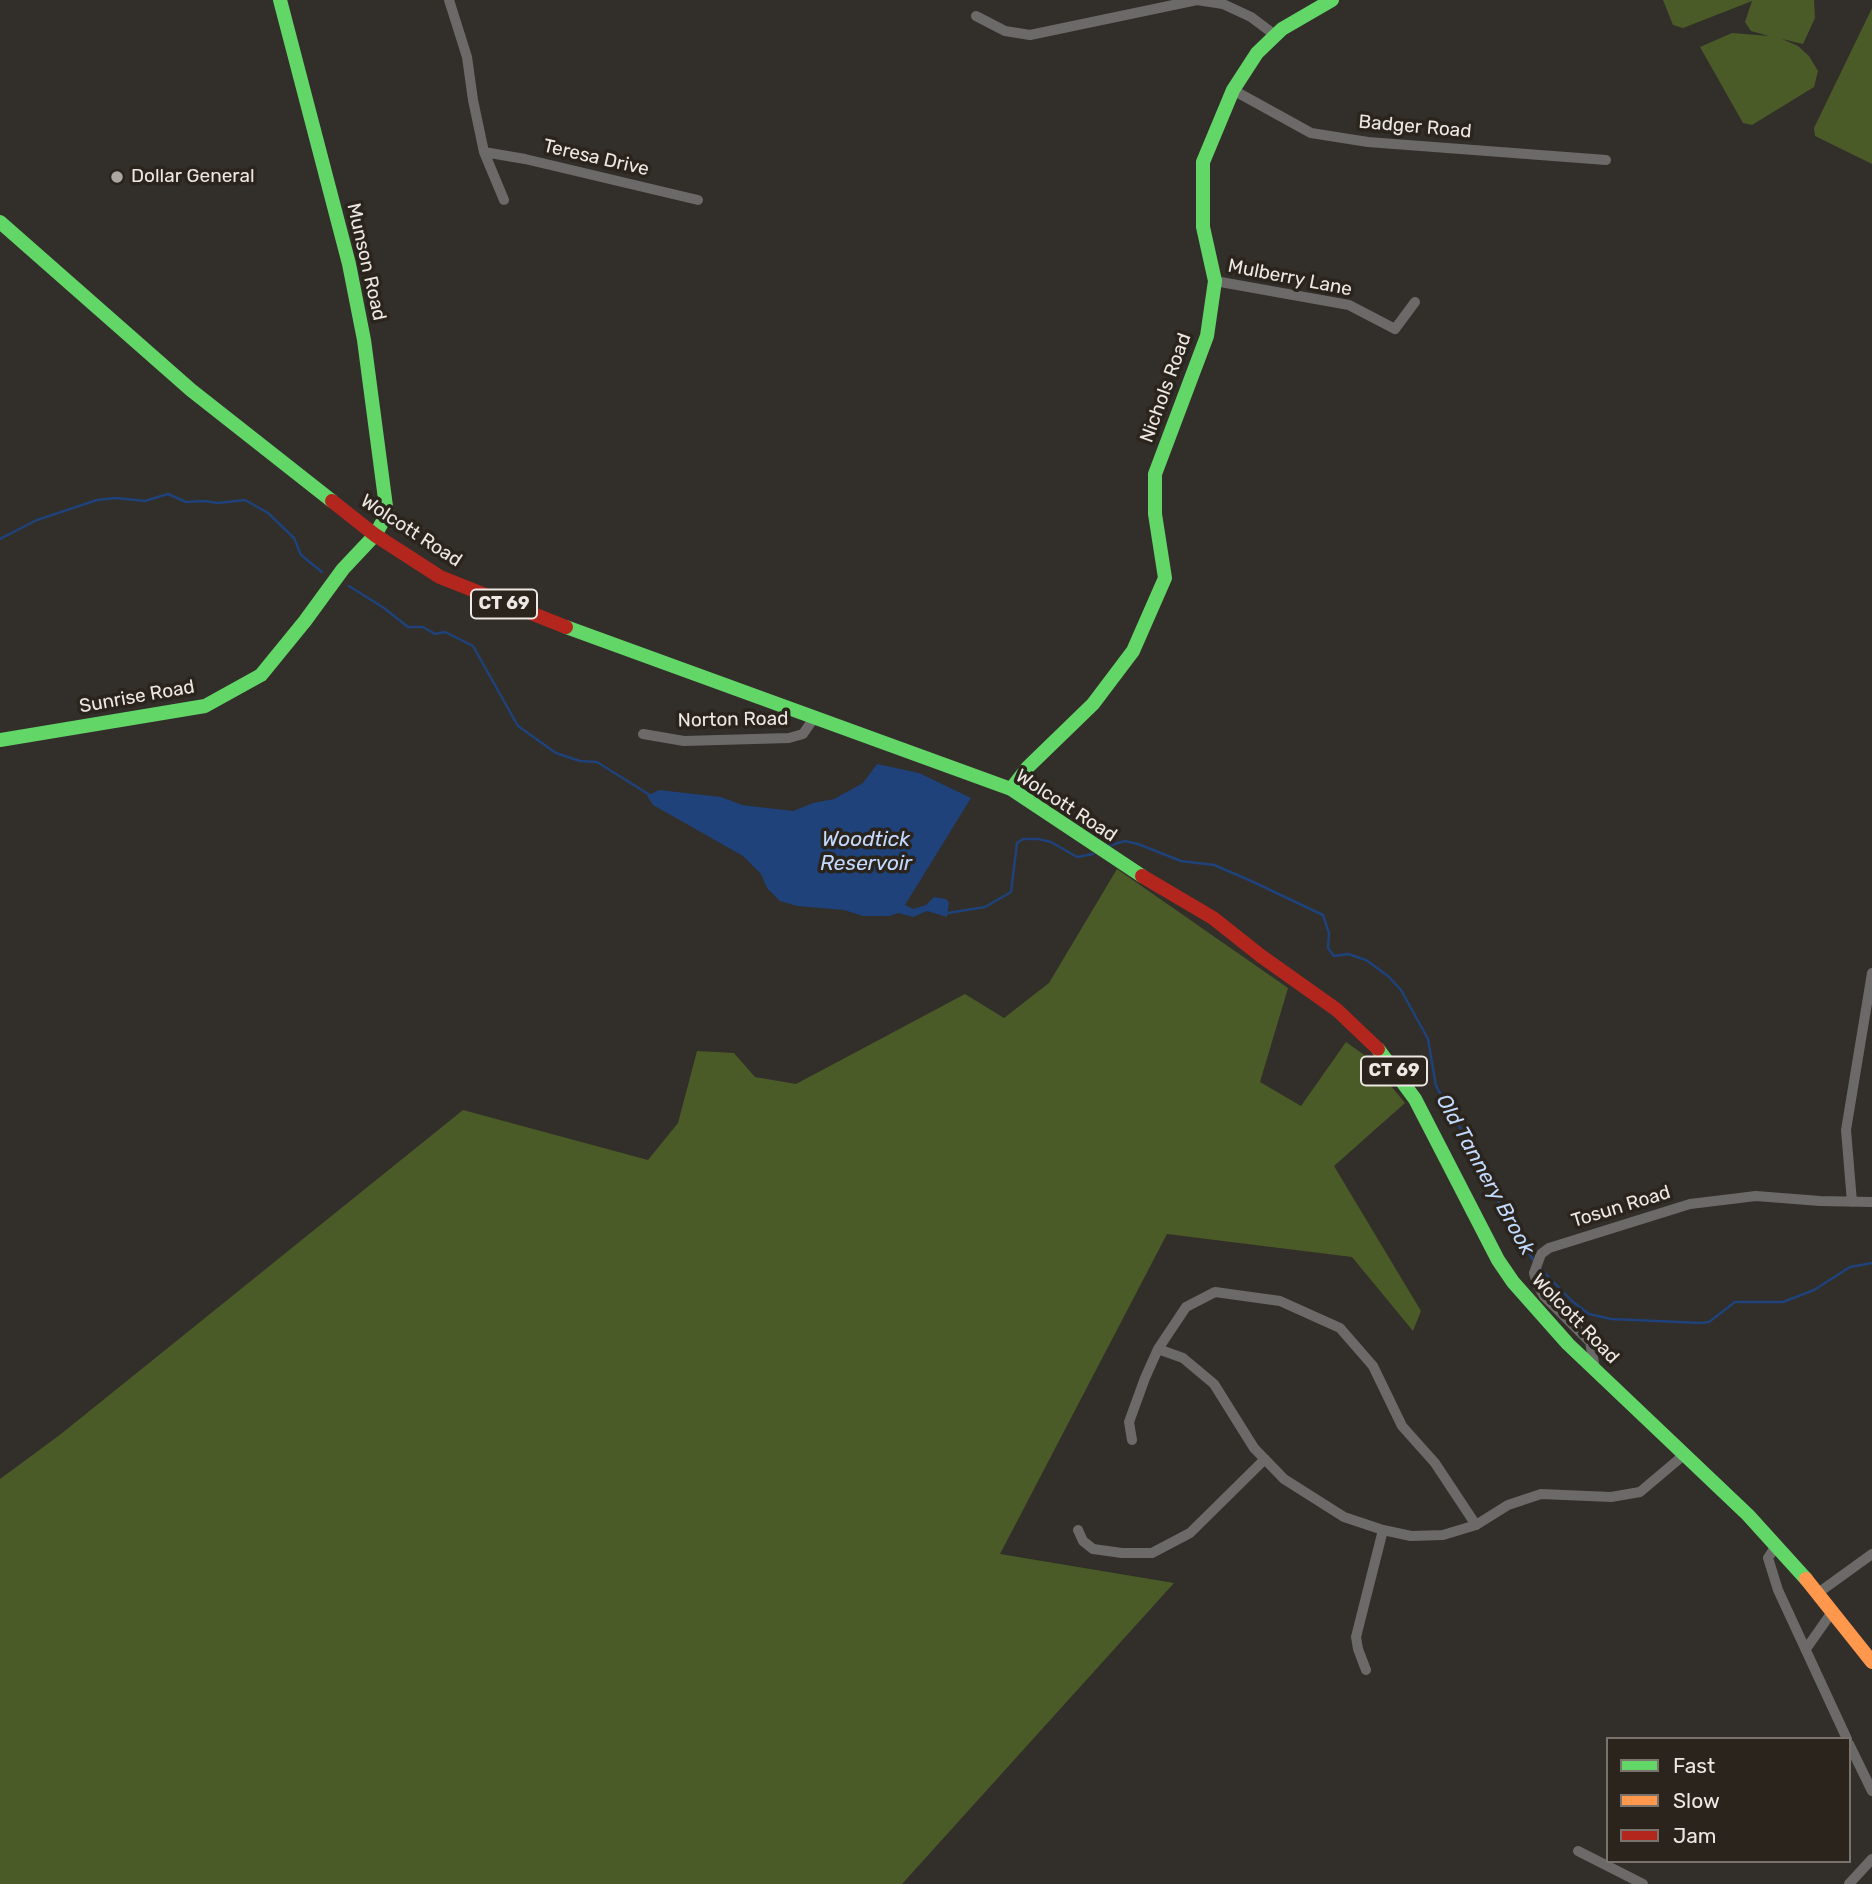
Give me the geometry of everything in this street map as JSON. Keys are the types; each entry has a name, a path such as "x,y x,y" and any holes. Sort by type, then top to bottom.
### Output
{"main road":[{"name":"Munson Road","path":"280,0 349,264 364,340 387,514 375,535"},
{"name":"Nichols Road","path":"1011,789 1028,766 1093,704 1133,651 1165,578 1155,514 1155,474 1207,336 1214,281 1203,227 1203,162 1233,90 1257,53 1275,35 1308,12 1332,0"},
{"name":"Wolcott Road","path":"0,222 191,390 375,535 440,577 513,608 1011,789 1090,843 1213,918 1337,1010 1378,1049 1415,1099 1498,1260 1533,1306 1568,1344 1748,1514 1872,1661"},
{"name":"Sunrise Road","path":"0,740 205,706 261,675 343,569 375,535"}],"street":[{"path":"449,0 467,57 484,152 504,200"},
{"path":"976,16 1005,31 1030,35 1198,0 1223,4 1251,17 1275,35"},
{"name":"Badger Road","path":"1233,90 1311,133 1368,142 1606,160"},
{"name":"Teresa Drive","path":"484,152 525,159 698,200"},
{"name":"Mulberry Lane","path":"1214,281 1349,305 1395,329 1415,302"},
{"name":"Norton Road","path":"643,734 684,741 789,738 803,734 814,718"},
{"path":"1852,1202 1846,1130 1872,974"},
{"name":"Tosun Road","path":"1595,1369 1590,1342 1544,1296 1537,1284 1534,1273 1545,1251 1690,1204 1756,1196 1872,1202"},
{"path":"1132,1440 1129,1422 1158,1349 1186,1307 1215,1292 1280,1301 1340,1328 1373,1366 1402,1426 1435,1463 1476,1525"},
{"path":"1158,1349 1183,1358 1214,1384 1254,1448 1284,1479 1344,1517 1411,1536 1443,1535 1476,1525 1508,1505 1541,1494 1611,1497 1640,1492 1685,1454"},
{"path":"1078,1530 1083,1541 1093,1549 1152,1553 1190,1533 1265,1460"},
{"path":"1366,1670 1356,1637 1383,1530"},
{"path":"1776,1546 1768,1558 1778,1590 1846,1737"},
{"path":"1818,1594 1872,1554"},
{"path":"1806,1649 1832,1612"},
{"path":"1851,1748 1872,1791"},
{"path":"1578,1851 1643,1884"},
{"path":"1849,1884 1872,1859"}],"green space":[{"path":"1663,0 1814,0 1815,18 1803,44 1782,39 1798,46 1809,56 1818,71 1814,87 1752,125 1743,123 1700,47 1732,33 1769,36 1751,31 1745,22 1752,1 1683,28 1673,25"},
{"path":"1872,8 1872,164 1815,136 1814,128"},
{"path":"1117,869 1288,988 1260,1082 1301,1106 1346,1042 1367,1057 1405,1103 1334,1166 1421,1311 1413,1331 1352,1257 1167,1234 1000,1554 1174,1583 902,1884 0,1884 0,1479 61,1434 463,1110 648,1160 678,1123 697,1051 734,1053 755,1077 796,1084 965,994 1004,1018 1049,983"}],"water":[{"name":"Woodtick Reservoir","path":"877,764 919,773 971,798 905,905 913,909 926,905 934,897 946,899 949,902 947,917 927,911 913,917 898,913 889,916 863,916 844,910 797,906 780,901 767,888 761,874 743,856 653,805 647,796 659,790 721,797 742,805 793,811 834,799 863,783"}],"waterway":[{"name":"Old Tannery Brook","path":"0,539 37,520 97,500 116,498 145,501 168,494 186,502 245,500 268,513 294,538 301,555 322,572"},
{"name":"Old Tannery Brook","path":"349,586 408,627 423,627 435,634 445,632 473,646 518,726 556,753 580,761 597,762 653,797"},
{"name":"Old Tannery Brook","path":"948,913 985,907 1011,892 1017,843 1023,839 1051,842 1077,857 1093,854"},
{"name":"Old Tannery Brook","path":"1108,846 1125,841 1138,844 1181,861 1214,865 1249,880 1323,915 1329,933 1328,948 1334,956 1348,954 1366,960 1388,976 1401,990 1428,1039 1436,1086 1482,1165 1503,1214 1536,1264"},
{"name":"Old Tannery Brook","path":"1540,1268 1572,1301 1589,1314 1611,1319 1701,1323 1709,1322 1735,1302 1783,1302 1814,1290 1850,1267 1872,1263"}],"traffic: fast":[{"path":"0,740 205,706 261,675 343,569 375,535 387,514 364,340 349,264 280,0"},
{"path":"1011,789 1028,767 1093,704 1133,651 1165,578 1155,514 1155,474 1207,336 1215,281 1203,227 1203,162 1233,90 1257,53 1282,29 1332,0"},
{"path":"0,222 191,390 332,501"},
{"path":"566,627 1011,789 1142,876"},
{"path":"1378,1049 1415,1099 1498,1260 1513,1282 1568,1344 1748,1515 1806,1579"}],"traffic: slow":[{"path":"1806,1579 1872,1662"}],"traffic: jam":[{"path":"332,501 375,535 440,577 566,627"},
{"path":"1142,876 1213,918 1337,1010 1378,1049"}],"place":[{"name":"Dollar General","path":"117,177"}]}
